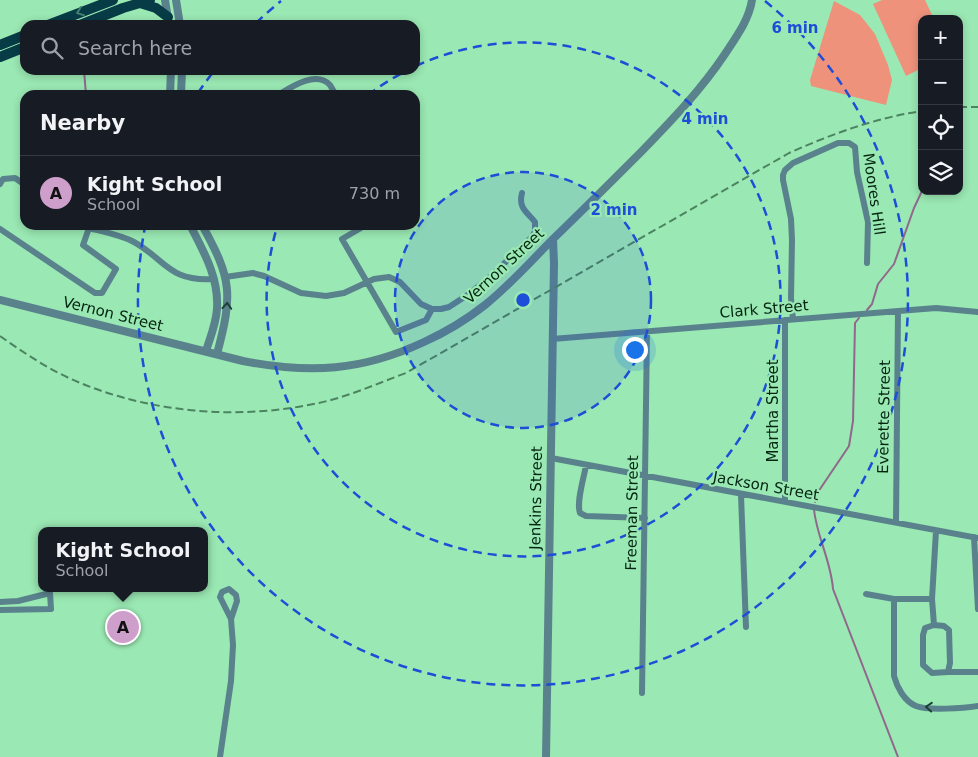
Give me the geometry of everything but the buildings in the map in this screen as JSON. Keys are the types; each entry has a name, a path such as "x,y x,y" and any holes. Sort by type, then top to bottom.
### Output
{"main road":[{"path":"61,20 113,0"},
{"path":"93,20 150,0"},
{"path":"139,3 156,8 167,20"},
{"path":"0,45 20,37"},
{"path":"0,57 20,48"}],"street":[{"path":"165,0 168,20"},
{"path":"176,0 179,20"},
{"name":"Vernon Street","path":"0,300 268,366 306,370 343,367 396,354 436,337 473,314 509,284 593,202 698,92 745,22 752,0"},
{"path":"170,90 171,75"},
{"path":"181,90 182,75"},
{"path":"288,90 301,83 315,79 329,83 333,90"},
{"name":"Moores Hill","path":"793,319 791,298 792,240 783,180 785,170 793,164 838,143 849,143 855,147 857,172 868,222 867,263"},
{"path":"0,184 3,179 15,178 20,182"},
{"path":"97,230 131,240 164,266 180,275 193,278 214,278 248,273 258,274 301,293 326,296 344,293 366,282 383,277 395,279 405,287 417,302 432,309 449,307 469,294 492,276 532,237 536,222 522,207 520,202 522,193"},
{"path":"0,229 95,293 102,293 116,269 83,245 86,230"},
{"path":"193,230 211,266 216,294 217,311 206,351"},
{"path":"205,230 217,253 228,290 228,309 217,354"},
{"path":"357,230 342,239 396,332 426,320 432,309"},
{"name":"Jenkins Street","path":"546,757 553,240"},
{"name":"Clark Street","path":"552,339 936,308 978,312"},
{"name":"Everette Street","path":"896,522 898,311"},
{"name":"Martha Street","path":"785,320 785,501"},
{"name":"Freeman Street","path":"642,693 647,332"},
{"name":"Jackson Street","path":"551,458 741,495 785,501 936,531 976,537"},
{"path":"586,465 578,508 580,513 586,516 645,518"},
{"path":"741,495 746,627"},
{"path":"934,625 932,599 936,531"},
{"path":"976,537 978,609"},
{"path":"0,602 18,601 50,593 52,609 0,610"},
{"path":"866,594 894,599 932,599"},
{"path":"894,599 894,676 896,685 908,701 917,706 944,708 978,706"},
{"path":"220,757 231,681 233,645 231,619"},
{"path":"948,672 950,663 949,630 944,626 934,625 925,628 923,635 923,665 932,673 978,672"}],"shaded area":[{"path":"882,0 925,0 932,15 918,15 918,70 906,76 873,4"},
{"path":"834,1 860,15 875,34 892,80 886,105 811,86 810,80"}],"waterway":[{"path":"84,75 86,90"},
{"path":"867,310 872,304 878,284 894,264 920,195"},
{"path":"815,502 816,495 849,446 853,421 855,323 859,318"},
{"path":"814,510 830,569 833,589 898,757"}],"railway":[{"path":"963,107 978,107"},
{"path":"0,336 68,378 139,402 171,408 236,412 300,407 331,400 406,373 789,153 821,139 854,128 887,118 918,112"}],"place":[{"name":"Kight School","path":"123,627"}]}
